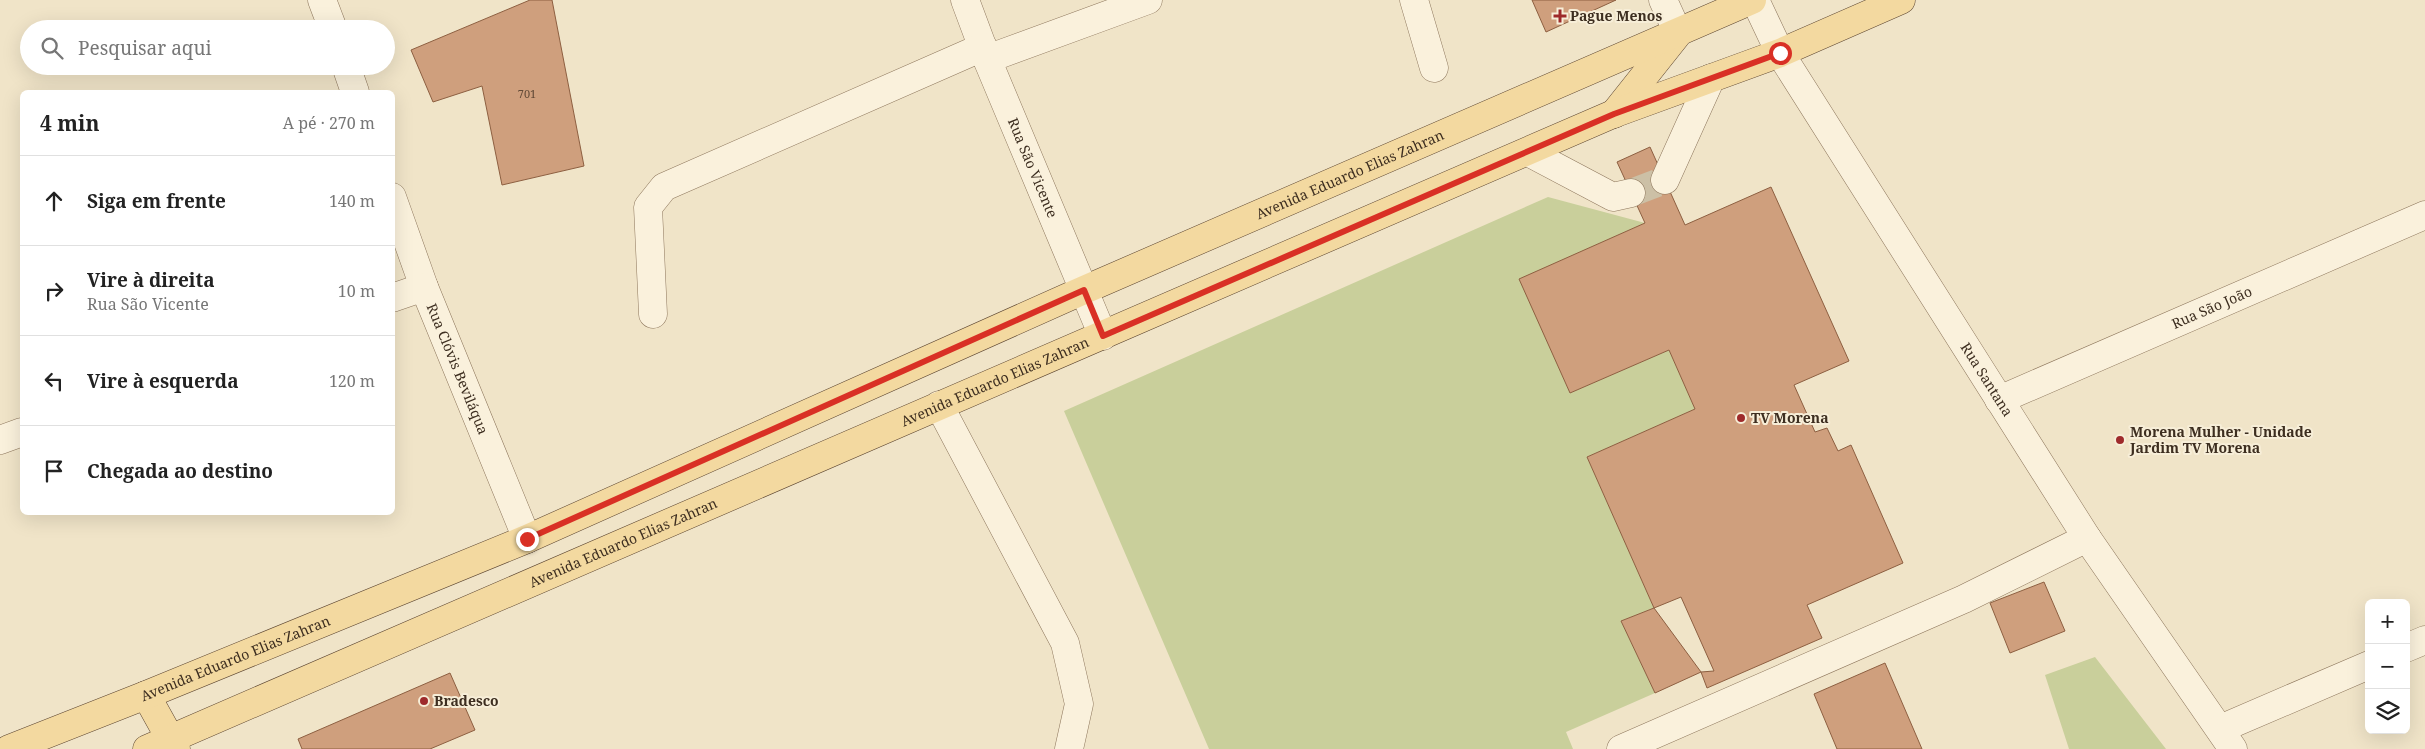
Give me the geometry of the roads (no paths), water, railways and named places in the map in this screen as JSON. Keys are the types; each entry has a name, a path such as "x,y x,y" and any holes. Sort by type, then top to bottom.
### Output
{"main road":[{"name":"Avenida Eduardo Elias Zahran","path":"9,749 527,539 1084,290 1754,0"},
{"name":"Avenida Eduardo Elias Zahran","path":"164,746 939,405 1103,336 1614,114 1780,53 1901,0"},
{"path":"1614,114 1678,33"},
{"path":"146,695 164,746"}],"street":[{"path":"322,0 329,20"},
{"name":"Rua São Vicente","path":"964,0 1103,336"},
{"path":"654,314 648,207 664,187 985,53 1148,0"},
{"path":"1414,0 1434,68"},
{"path":"1663,0 1678,33"},
{"name":"Rua Santana","path":"1754,0 1780,53 2087,538 2226,739"},
{"path":"349,75 354,90"},
{"path":"1665,180 1711,78"},
{"path":"1528,152 1613,197 1631,193"},
{"name":"Rua Clóvis Beviláqua","path":"395,205 424,286 527,539"},
{"name":"Rua São João","path":"1999,400 2425,215"},
{"path":"395,297 424,286"},
{"path":"939,405 1065,643 1079,704 1069,749"},
{"path":"0,440 20,433"},
{"path":"1621,749 1964,599 2087,538"},
{"path":"2410,646 2425,640"},
{"path":"2226,739 2365,667"}],"tunnel":[{"path":"1631,193 1665,180"}],"place":[{"name":"Pague Menos","path":"1560,16"},
{"name":"TV Morena","path":"1741,418"},
{"name":"Morena Mulher - Unidade Jardim TV Morena","path":"2120,440"},
{"name":"Bradesco","path":"424,701"}]}
